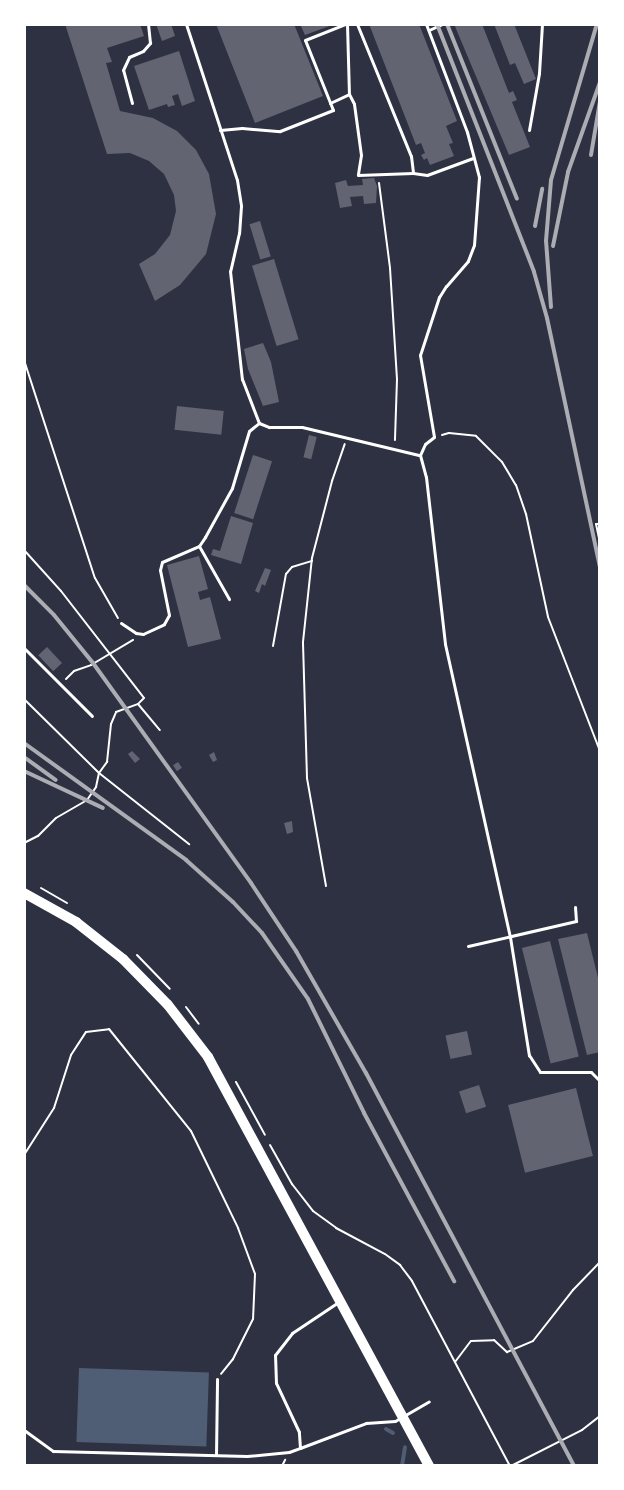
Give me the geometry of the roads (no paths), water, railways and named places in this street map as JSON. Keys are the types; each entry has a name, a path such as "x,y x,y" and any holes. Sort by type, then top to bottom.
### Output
{"main road":[{"path":"24,893 76,922 123,959 168,1005 191,1034 229,1092 429,1466"}],"lane":[{"path":"132,103 123,70 129,57 143,51 150,43 148,24"},
{"path":"186,24 237,180 242,206 239,233 230,271 240,366 251,407 259,423 269,427 302,427 420,455"},
{"path":"220,130 242,128 280,131 333,110 305,40 346,24 349,94 354,104 361,155 358,175 413,173 427,176 474,158"},
{"path":"357,24 411,156 413,173"},
{"path":"426,24 479,177 474,245 468,261 439,297 420,355 434,437 425,444 420,455 426,477 445,644 510,937 529,1055 540,1072 591,1072 600,1081"},
{"path":"429,30 442,24"},
{"path":"529,130 539,73 542,24"},
{"path":"330,103 349,94"},
{"path":"121,623 136,633 143,633 164,624 169,615 160,570 162,562 200,546 232,488 249,431 259,423"},
{"path":"200,546 229,599"},
{"path":"24,648 92,716"},
{"path":"468,946 576,921 575,907"},
{"path":"300,1448 298,1432 276,1383 276,1355 292,1333 341,1301"},
{"path":"216,1455 217,1379"},
{"path":"24,1430 53,1451 216,1455 289,1452 366,1423 395,1421 429,1401"}],"water":[{"path":"79,1368 209,1373 206,1446 76,1442"}],"waterway":[{"path":"386,1429 393,1433"},
{"path":"402,1466 405,1447"}],"railway":[{"path":"437,24 534,272 547,318 600,567"},
{"path":"447,24 517,199"},
{"path":"551,307 546,241 551,180 597,24"},
{"path":"553,246 568,172 600,82"},
{"path":"591,155 600,101"},
{"path":"535,226 542,189"},
{"path":"24,585 54,615 93,663 251,883 296,951 366,1073 574,1466"},
{"path":"24,743 186,860 233,902 262,933 308,999 364,1113 454,1281"},
{"path":"24,757 56,780"},
{"path":"24,771 103,808"}]}
